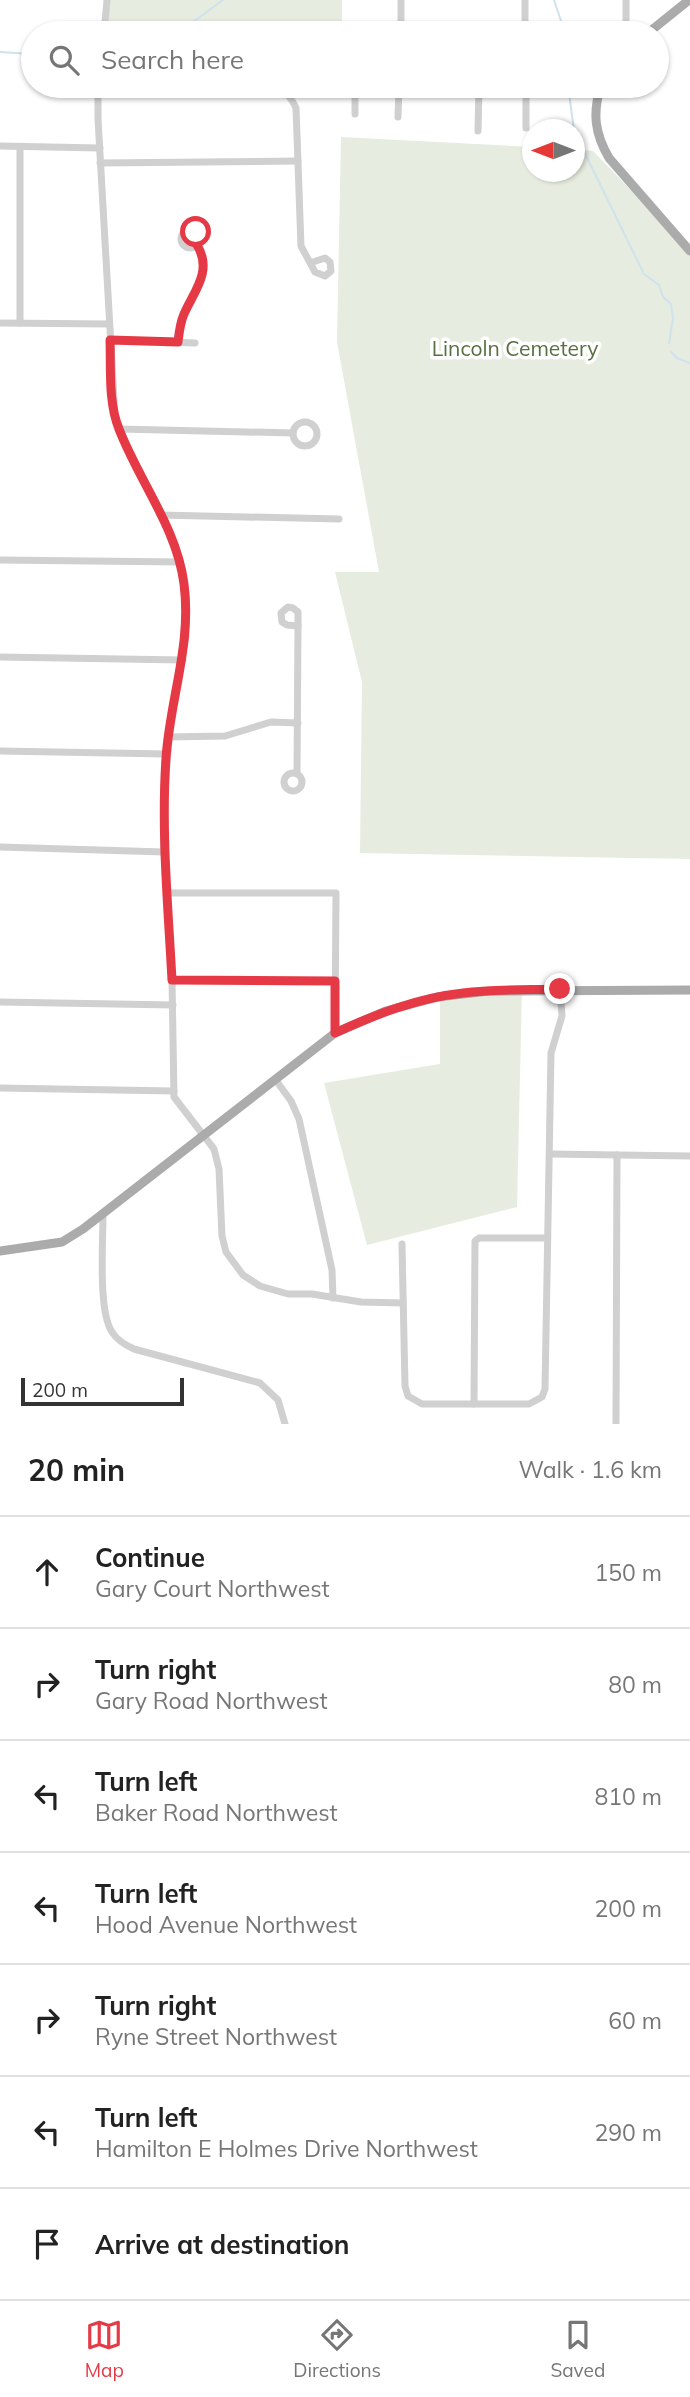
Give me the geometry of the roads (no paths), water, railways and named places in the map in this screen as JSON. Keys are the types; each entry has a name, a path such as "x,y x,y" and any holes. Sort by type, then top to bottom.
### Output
{"main road":[{"path":"665,21 689,0"},
{"path":"598,98 595,112 600,143 609,158 690,251"},
{"path":"0,1251 62,1242 103,1215 335,1033 386,1011 437,997 489,991 688,990"}],"street":[{"path":"105,21 107,0"},
{"path":"401,0 401,21"},
{"path":"525,0 525,21"},
{"path":"626,0 626,21"},
{"path":"98,98 112,400 119,429 180,562 186,611 183,660 166,754 164,852 172,980 174,1097 205,1135 218,1160 222,1236 226,1252 235,1266 251,1281 270,1291 288,1294 312,1294 361,1302 403,1303"},
{"path":"291,98 296,108 299,238 310,263"},
{"path":"355,98 355,114"},
{"path":"398,117 399,98"},
{"path":"478,131 479,98"},
{"path":"526,98 526,119"},
{"path":"0,146 100,148"},
{"path":"20,147 20,323"},
{"path":"100,163 298,161"},
{"path":"178,342 183,317 202,277 202,258 197,245"},
{"path":"0,323 110,324"},
{"path":"110,340 195,343"},
{"path":"119,429 293,433"},
{"path":"160,515 339,519"},
{"path":"0,560 180,562"},
{"path":"297,773 298,626"},
{"path":"0,657 183,660"},
{"path":"168,737 225,736 243,733 271,722 298,723"},
{"path":"0,751 166,754"},
{"path":"0,847 164,852"},
{"path":"167,893 337,893 335,1033"},
{"path":"172,980 335,981"},
{"path":"402,1244 405,1386 408,1396 422,1404 529,1404 537,1401 544,1393 551,1053 562,1016 560,989"},
{"path":"0,1002 173,1005"},
{"path":"275,1079 291,1101 299,1119 331,1270 333,1298"},
{"path":"0,1088 174,1091"},
{"path":"550,1154 690,1156"},
{"path":"617,1155 617,1424"},
{"path":"103,1215 104,1305 106,1321 112,1333 121,1343 134,1349 260,1383 278,1400 285,1424"},
{"path":"474,1404 476,1239 546,1238"}],"waterway":[{"path":"194,21 223,0"},
{"path":"554,0 561,21"},
{"path":"0,52 21,53"},
{"path":"570,98 572,119"},
{"path":"585,153 644,274 659,285 663,297 671,304 673,318 669,343"},
{"path":"671,352 677,358 690,363"}],"park label":[{"name":"Lincoln Cemetery","path":"515,349"}]}
